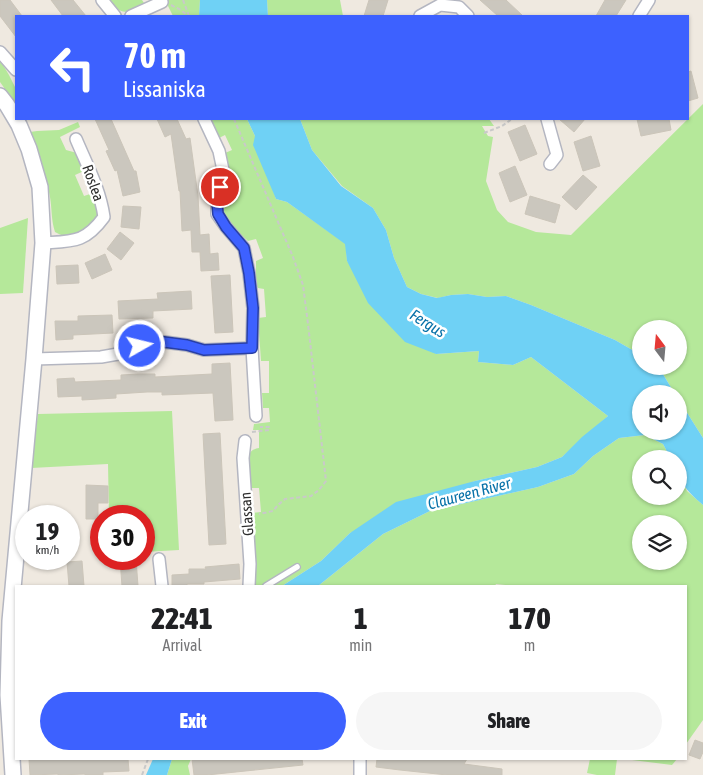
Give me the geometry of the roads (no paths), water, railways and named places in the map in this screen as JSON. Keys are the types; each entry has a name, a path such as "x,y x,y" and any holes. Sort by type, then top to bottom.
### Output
{"street":[{"path":"102,0 114,15"},
{"path":"640,15 649,0"},
{"path":"133,15 162,2"},
{"path":"422,15 440,5 459,8 467,15"},
{"path":"0,52 15,69"},
{"path":"0,96 15,118"},
{"path":"13,775 4,695 13,674 5,621 34,359 43,243 40,187 29,149 16,120"},
{"path":"204,120 219,151 223,170 217,203 218,214 226,227 244,248 249,273 253,308 252,348 258,422"},
{"path":"546,120 557,155 550,164"},
{"name":"Roslea","path":"43,243 68,242 85,237 104,217 102,203 95,183 76,139"},
{"path":"34,359 101,357 118,354 140,346 164,342 187,345 204,350 252,348"},
{"name":"Glassan","path":"245,441 243,458 250,564 249,585"},
{"path":"159,560 162,585"},
{"path":"360,760 360,775"}],"lane":[{"path":"268,585 297,567"}],"water":[{"path":"200,0 267,0 268,15 199,15"},
{"path":"247,120 300,120 312,150 341,186 373,208 386,230 394,258 407,287 421,294 437,298 468,294 487,297 506,296 531,305 615,340 632,350 632,375 663,375 670,385 632,385 632,436 619,438 593,456 574,474 538,487 430,511 383,534 319,585 284,585 321,561 350,533 396,502 537,467 562,457 582,437 608,416 531,357 513,365 478,362 479,351 436,354 405,342 368,303 347,261 345,244 287,202 276,199 253,145 255,136"},
{"path":"687,413 703,438 703,505 687,489 687,450 666,450 663,444 655,440 687,440"},
{"path":"153,760 172,760 167,775 146,775"}],"water label":[{"name":"Fergus","path":"428,323"},
{"name":"Claureen River","path":"469,493"}]}
